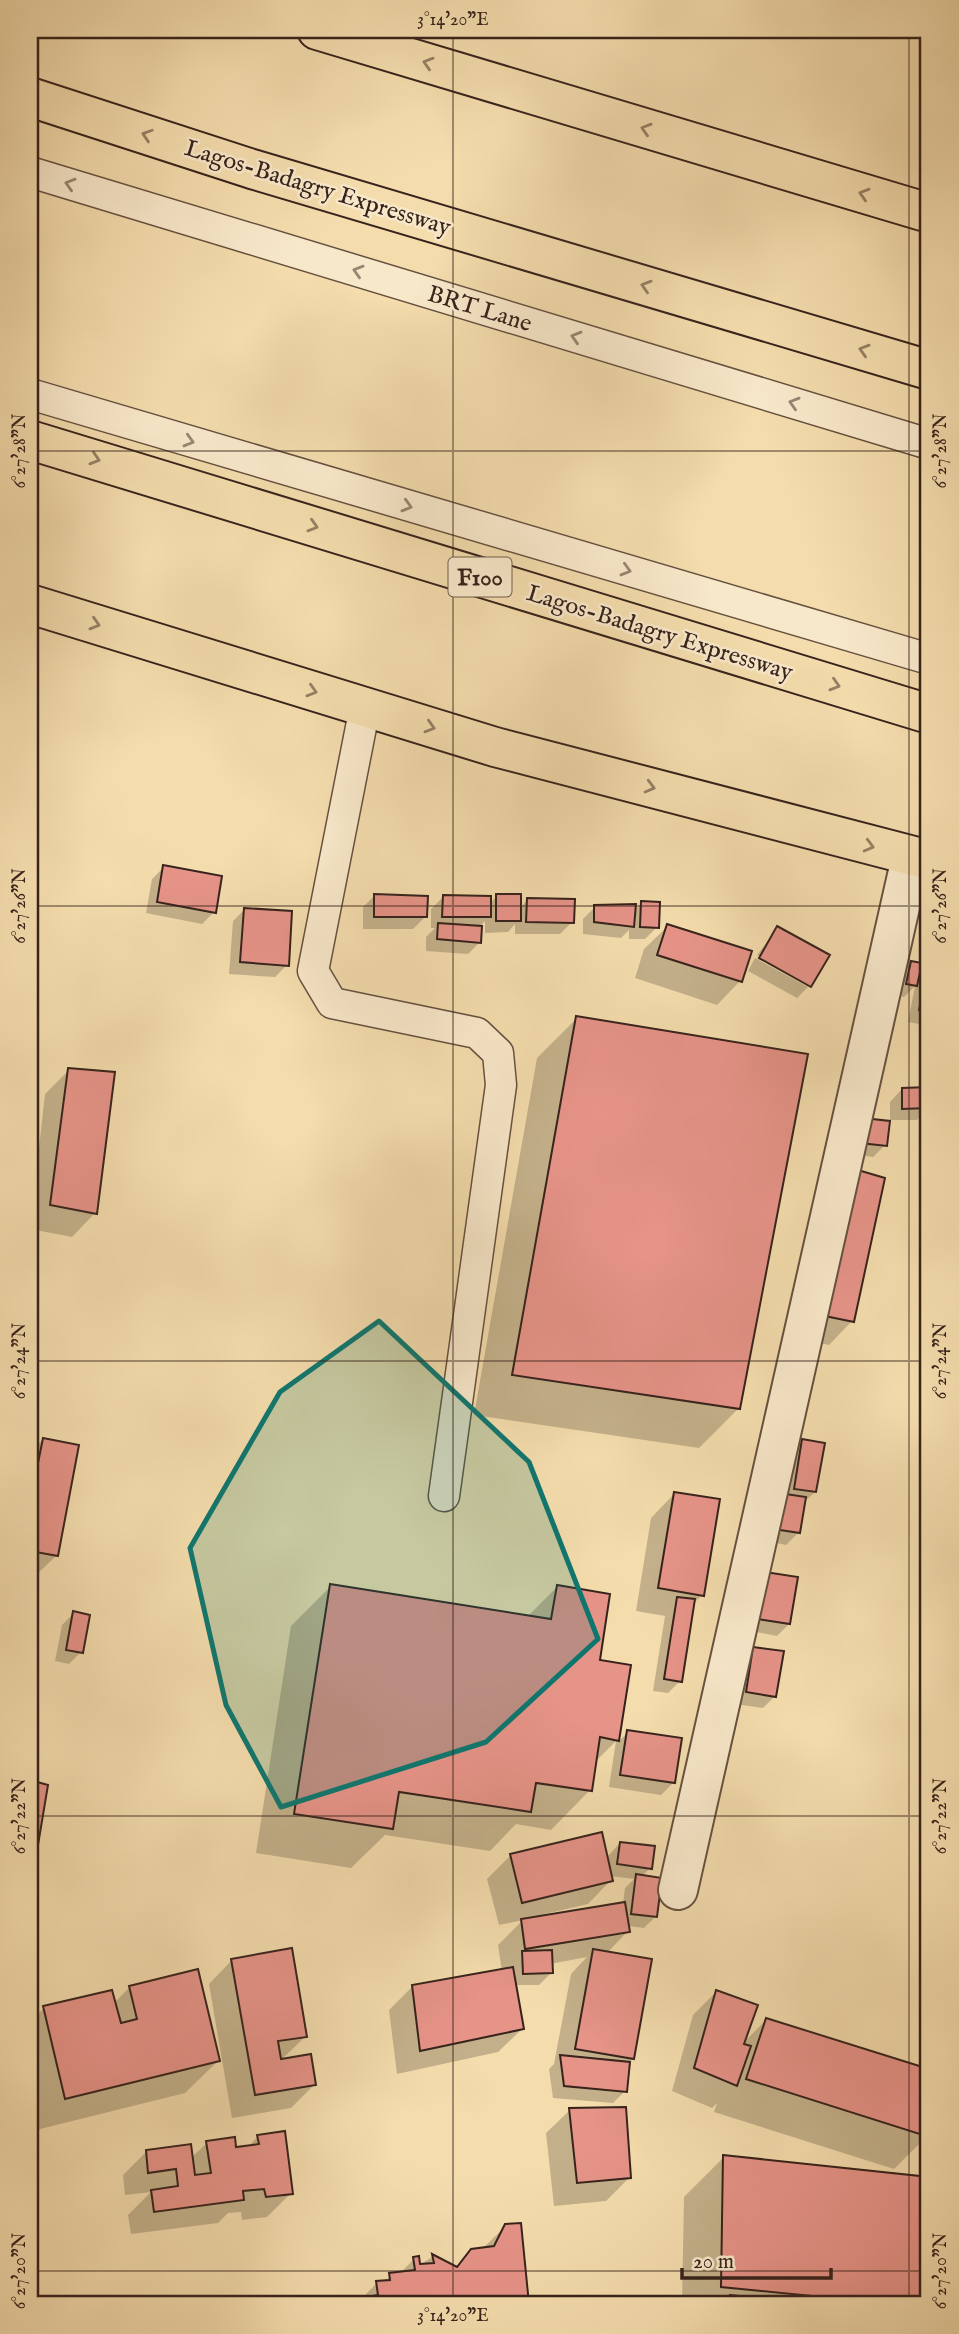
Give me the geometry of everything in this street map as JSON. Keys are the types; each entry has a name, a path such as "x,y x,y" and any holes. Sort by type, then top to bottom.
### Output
{"main road":[{"path":"317,30 929,213"},
{"name":"Lagos-Badagry Expressway","path":"30,97 252,169 929,370"},
{"name":"Lagos-Badagry Expressway","path":"30,440 929,714"},
{"path":"30,604 495,747 920,859"}],"street":[{"path":"678,1890 920,859"}],"lane":[{"name":"BRT Lane","path":"30,172 929,444"},
{"path":"30,394 929,659"},
{"path":"365,707 313,971 332,1003 477,1033 498,1052 501,1085 443,1496"}],"highlighted area":[{"path":"379,1321 529,1462 598,1639 486,1742 281,1807 226,1705 190,1548 280,1392"}],"building":[{"path":"163,865 222,876 216,913 157,902"},
{"path":"374,894 428,896 427,917 374,917"},
{"path":"496,894 521,894 521,921 496,921"},
{"path":"443,895 491,896 491,917 442,917"},
{"path":"527,898 575,899 574,923 526,922"},
{"path":"641,901 660,902 659,928 640,927"},
{"path":"636,904 634,927 594,922 594,905"},
{"path":"244,908 292,911 289,966 240,962"},
{"path":"438,923 482,926 481,943 437,939"},
{"path":"667,924 752,951 742,982 657,955"},
{"path":"777,926 830,955 811,987 759,958"},
{"path":"911,961 922,963 917,986 906,984"},
{"path":"929,967 929,1012 919,1010"},
{"path":"576,1016 808,1054 740,1409 512,1375"},
{"path":"68,1068 115,1072 97,1214 50,1205"},
{"path":"929,1087 929,1108 902,1109 902,1088"},
{"path":"863,1118 890,1121 887,1146 860,1143"},
{"path":"851,1168 885,1178 854,1322 820,1315"},
{"path":"43,1438 79,1445 58,1556 30,1551 30,1503"},
{"path":"802,1439 825,1443 816,1492 794,1489"},
{"path":"674,1492 720,1499 704,1596 658,1588"},
{"path":"779,1493 806,1497 800,1533 773,1529"},
{"path":"765,1572 798,1577 790,1624 757,1619"},
{"path":"330,1584 551,1619 557,1585 610,1594 600,1660 631,1665 619,1741 600,1737 592,1791 536,1783 531,1812 399,1792 393,1829 294,1814"},
{"path":"677,1597 695,1599 682,1682 664,1679"},
{"path":"73,1611 90,1615 83,1653 66,1650"},
{"path":"753,1647 784,1651 776,1697 746,1692"},
{"path":"627,1730 682,1738 675,1783 620,1775"},
{"path":"30,1780 48,1785 37,1851 30,1849"},
{"path":"602,1832 613,1881 522,1903 510,1854"},
{"path":"620,1842 655,1846 652,1869 617,1864"},
{"path":"636,1874 662,1878 657,1917 631,1914"},
{"path":"625,1902 630,1932 525,1949 521,1919"},
{"path":"292,1948 307,2037 278,2041 281,2059 311,2054 316,2085 255,2095 231,1959"},
{"path":"593,1949 652,1959 634,2059 575,2049"},
{"path":"552,1950 553,1973 523,1974 522,1951"},
{"path":"513,1967 524,2029 420,2051 412,1985"},
{"path":"198,1969 220,2061 65,2099 43,2006 112,1990 121,2023 137,2019 129,1986"},
{"path":"716,1990 758,2005 744,2044 751,2046 737,2086 694,2068"},
{"path":"766,2018 929,2069 929,2137 746,2079"},
{"path":"560,2055 630,2062 627,2092 564,2086"},
{"path":"626,2107 631,2178 577,2183 569,2108"},
{"path":"285,2131 293,2194 266,2197 264,2189 243,2191 244,2200 154,2212 151,2190 178,2186 176,2169 148,2173 146,2150 191,2144 195,2175 211,2173 206,2141 235,2137 236,2147 259,2144 257,2135"},
{"path":"723,2155 929,2177 929,2304 893,2304 721,2287"},
{"path":"521,2223 529,2304 368,2304 367,2297 378,2295 376,2281 390,2280 389,2273 415,2270 413,2257 419,2256 420,2264 434,2263 432,2254 457,2267 471,2249 494,2246 505,2224"},
{"path":"730,2295 820,2304 729,2304"}]}
